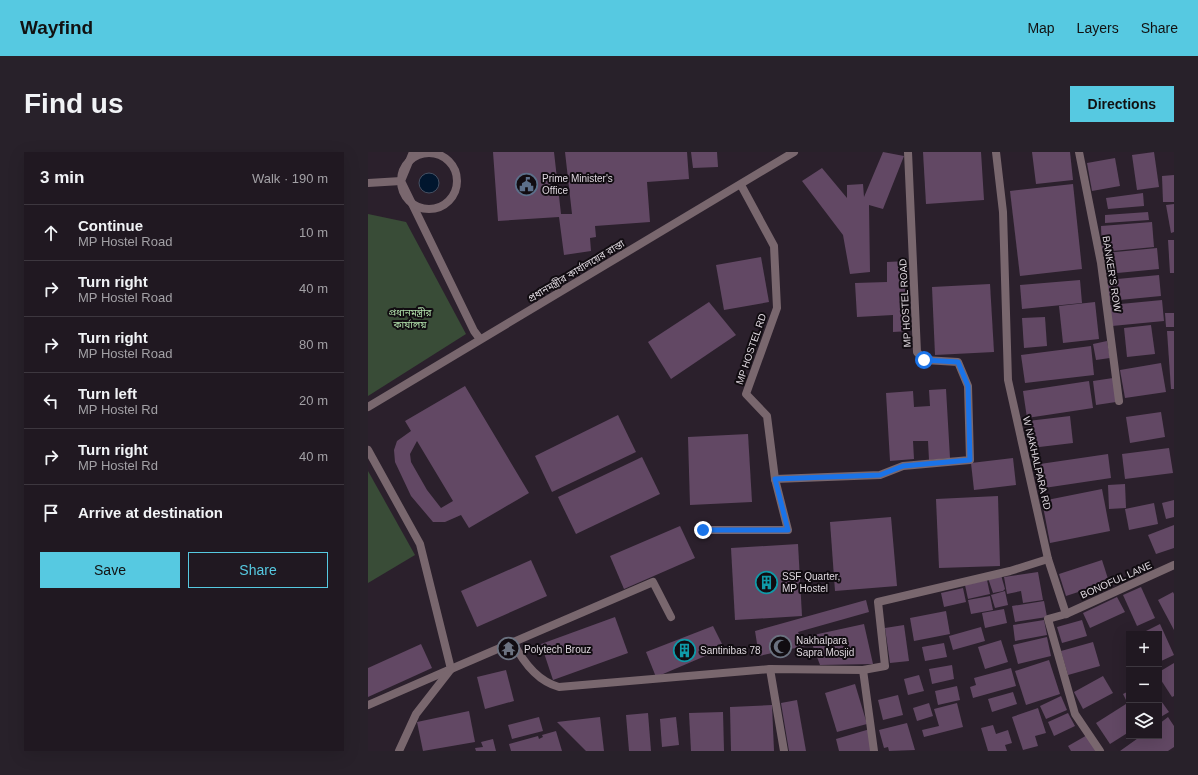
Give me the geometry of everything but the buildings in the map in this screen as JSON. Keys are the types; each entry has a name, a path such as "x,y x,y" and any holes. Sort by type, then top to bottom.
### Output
{"street":[{"path":"409,162 423,154 441,155 455,168 458,176 458,186 455,195 448,203 440,208 431,210 421,209 412,204 406,198 402,190 401,180 413,152"},
{"name":"প্রধানমন্ত্রীর কার্যালয়ের রাস্তা","path":"368,407 794,152"},
{"name":"MP HOSTEL ROAD","path":"775,479 880,475 903,466 970,460 968,386 958,362 924,360 917,352 908,152"},
{"name":"W NAKHALPARA RD","path":"996,152 1003,212 1008,380 1048,559 1066,614"},
{"name":"BANKER'S ROW","path":"1079,152 1101,263 1119,401"},
{"path":"368,183 401,180"},
{"name":"MP HOSTEL RD","path":"703,530 788,530 775,479 767,416 746,394 777,308 774,246 741,184"},
{"path":"412,204 474,331 480,339"},
{"path":"368,450 420,544 452,669"},
{"path":"513,642 529,668 546,682 559,687 770,669 863,670 885,666 878,602 1010,571 1048,559"},
{"name":"BONOFUL LANE","path":"1066,614 1174,565"},
{"path":"368,705 652,582 671,617"},
{"path":"1066,614 1048,619 1075,714 1100,751"},
{"path":"399,751 416,714 452,669"},
{"path":"770,669 784,751"},
{"path":"863,670 874,751"}],"green space":[{"name":"প্রধানমন্ত্রীর কার্যালয়","path":"368,214 406,222 466,334 368,396"},
{"path":"368,471 415,555 368,583"}],"water":[{"path":"429,173 436,176 439,183 436,190 429,193 422,190 419,183 422,176"}],"place":[{"name":"Prime Minister's Office","path":"527,184"},
{"name":"SSF Quarter, MP Hostel","path":"766,582"},
{"name":"Nakhalpara Sapra Mosjid","path":"781,646"},
{"name":"Polytech Brouz","path":"508,649"},
{"name":"Santinibas 78","path":"685,650"}],"route":[{"path":"703,530 788,530 775,479 880,475 903,466 970,460 968,386 958,362 924,360"}]}
